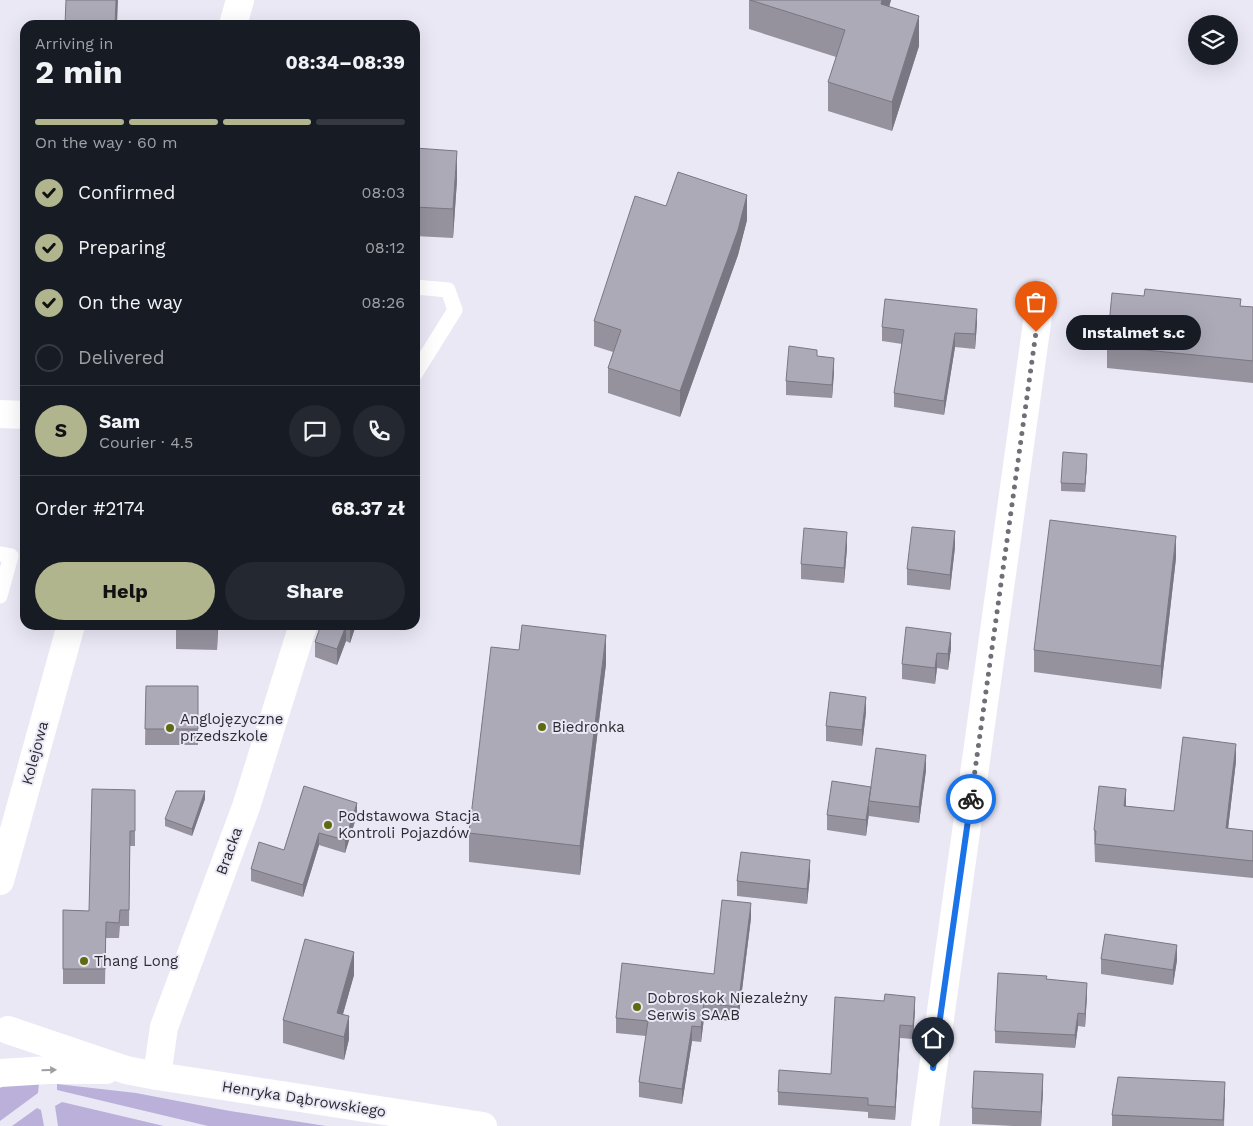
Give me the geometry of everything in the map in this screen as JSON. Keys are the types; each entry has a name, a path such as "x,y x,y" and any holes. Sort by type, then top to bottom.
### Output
{"street":[{"path":"234,20 240,0"},
{"path":"925,1126 1042,294"},
{"path":"0,414 20,415"},
{"name":"Kolejowa","path":"0,881 70,630"},
{"name":"Bracka","path":"157,1076 164,1027 246,807 301,630"},
{"path":"0,1073 7,1060 10,1045 4,1023"},
{"name":"Henryka Dąbrowskiego","path":"4,1023 126,1070 483,1126"},
{"name":"Henryka Dąbrowskiego","path":"0,1073 48,1070 126,1070"}],"lane":[{"path":"420,287 448,290 455,310 420,366"},
{"path":"0,554 11,556 0,596"}],"shaded area":[{"path":"10,1083 39,1083 38,1093 0,1121 0,1088"},
{"path":"57,1084 136,1093 230,1111 326,1126 208,1126 57,1090"},
{"path":"62,1102 164,1126 58,1126 55,1106"},
{"path":"37,1108 41,1110 44,1126 12,1126"}],"building":[{"path":"66,0 116,0 115,20 65,20"},
{"path":"750,0 882,0 881,4 919,16 892,102 828,82 845,30"},
{"path":"420,148 457,151 453,209 420,207"},
{"path":"678,172 747,195 738,230 680,391 608,368 621,330 594,321 635,196 666,206"},
{"path":"1145,289 1241,299 1240,306 1253,307 1253,361 1107,346 1112,293 1144,296"},
{"path":"885,299 977,309 975,334 955,333 944,401 894,393 904,330 882,327"},
{"path":"789,346 817,350 817,356 834,358 832,385 786,381"},
{"path":"1063,452 1087,454 1085,484 1061,483"},
{"path":"1050,520 1176,536 1161,666 1034,650"},
{"path":"912,527 955,531 950,575 907,569"},
{"path":"804,528 847,532 844,568 801,564"},
{"name":"Biedronka","path":"522,625 606,635 580,846 469,833 491,647 519,650"},
{"path":"906,627 951,633 948,654 937,653 935,668 902,664"},
{"path":"319,630 344,630 337,649 315,642"},
{"name":"Anglojęzyczne przedszkole","path":"146,686 198,686 198,729 145,729"},
{"path":"830,692 866,697 862,730 826,726"},
{"path":"1183,737 1236,744 1226,828 1253,831 1253,861 1095,844 1096,831 1094,830 1099,786 1126,789 1124,806 1174,811"},
{"path":"876,748 926,755 919,807 869,801"},
{"path":"832,781 871,787 866,820 827,815"},
{"path":"304,786 357,803 345,840 319,833 303,885 251,869 259,842 284,850"},
{"path":"92,789 135,790 135,831 130,831 129,910 120,910 119,923 106,922 105,969 63,969 63,910 89,911"},
{"path":"176,791 205,791 192,829 165,819"},
{"path":"741,852 810,860 807,889 737,881"},
{"path":"722,900 751,903 738,1007 704,1003 701,1027 692,1026 682,1089 639,1082 648,1021 616,1018 622,963 714,974"},
{"path":"1105,934 1177,945 1173,970 1101,959"},
{"path":"305,939 354,952 337,1013 349,1016 344,1037 283,1020"},
{"path":"998,973 1047,976 1046,979 1087,983 1085,1014 1078,1013 1075,1035 995,1031"},
{"path":"885,994 915,997 913,1026 900,1025 895,1107 868,1105 868,1098 778,1092 779,1070 831,1074 835,997 884,1001"},
{"path":"974,1071 1043,1074 1041,1112 972,1108"},
{"path":"1118,1077 1225,1082 1223,1120 1112,1115"}],"way so far":[{"path":"971,799 1036,332"}],"place":[{"name":"Instalmet s.c","path":"1036,332"},
{"name":"Biedronka","path":"542,727"},
{"name":"Anglojęzyczne przedszkole","path":"170,728"},
{"name":"Podstawowa Stacja Kontroli Pojazdów","path":"328,825"},
{"name":"Thang Long","path":"84,961"},
{"name":"Dobroskok Niezależny Serwis SAAB","path":"637,1007"}],"route":[{"path":"933,1068 971,799"}]}
